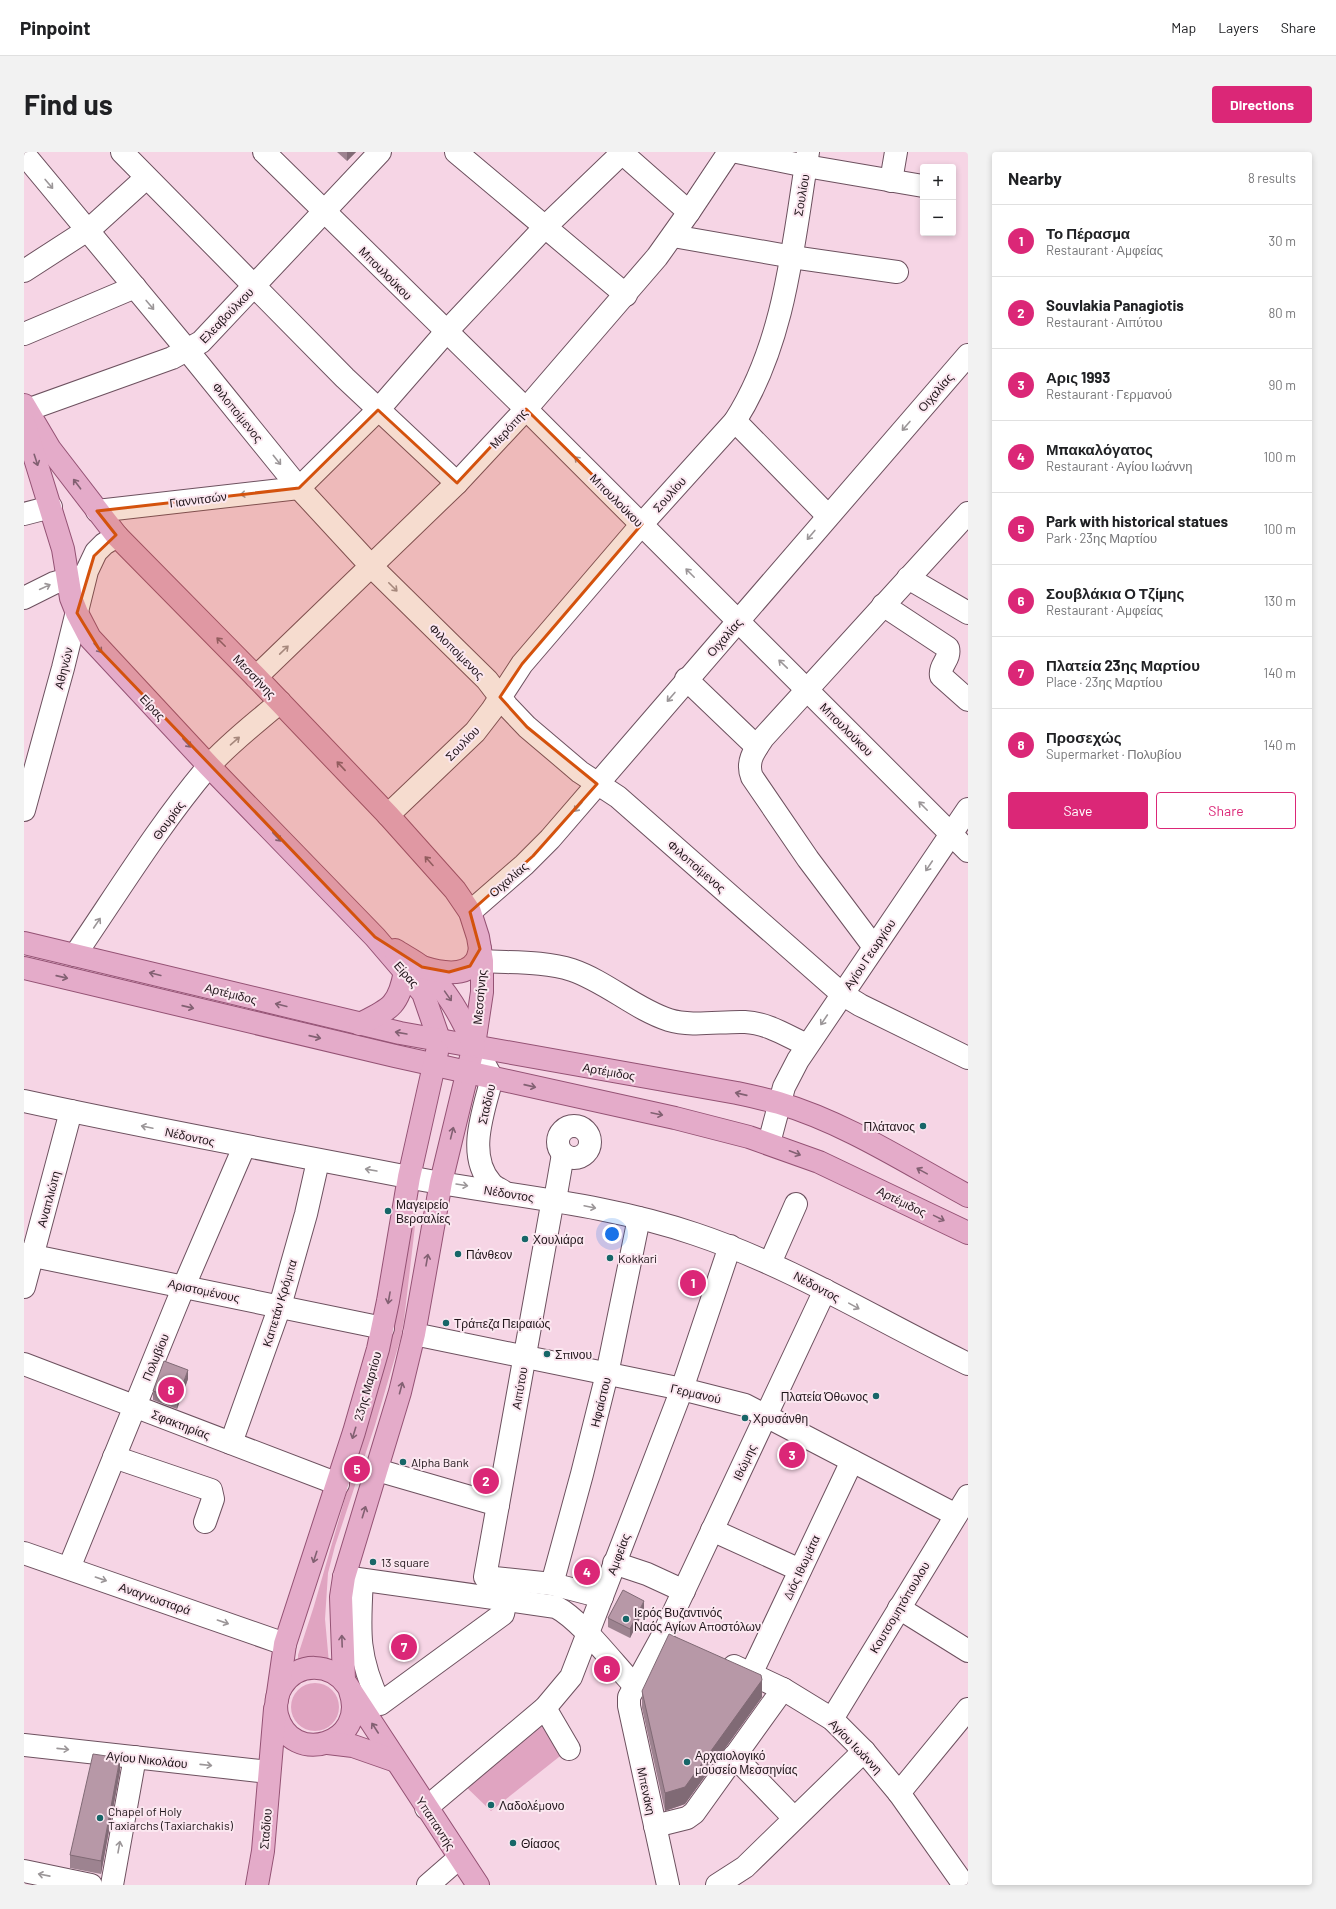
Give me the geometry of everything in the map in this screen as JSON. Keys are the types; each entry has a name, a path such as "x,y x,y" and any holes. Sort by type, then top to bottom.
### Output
{"main road":[{"name":"Είρας","path":"25,413 63,549 76,613 90,638 209,766 376,937 413,969 423,992 439,1039"},
{"name":"Μεσσήνης","path":"25,413 50,449 117,536 256,677 388,815 455,890 470,912 481,955 482,992 474,1045"},
{"name":"Αρτέμιδος","path":"24,943 400,1033 474,1045 586,1067 737,1092 779,1103 817,1117 864,1139 967,1193"},
{"name":"Μεσσήνης","path":"413,969 460,971 470,966 481,955"},
{"name":"Αρτέμιδος","path":"24,968 467,1073 688,1121 769,1143 852,1177 968,1233"},
{"path":"270,1772 285,1756 338,1738 349,1724 353,1708 347,1685 341,1597 353,1579 377,1470 400,1392 414,1334 441,1182 474,1045 461,1016 446,993 413,969 401,991 387,1011 360,1024"},
{"path":"434,1065 439,1039"},
{"name":"23ης Μαρτίου","path":"270,1772 276,1703 285,1644 338,1484 358,1419 383,1328 409,1177 434,1065"},
{"path":"347,1685 334,1672 322,1668 304,1669 293,1674 284,1683 276,1703 280,1723 291,1737 301,1743 353,1746 396,1761"},
{"name":"Υπαπαντής","path":"347,1685 426,1808 478,1885"},
{"name":"Σταδίου","path":"257,1885 263,1851 270,1772"}],"street":[{"path":"122,152 253,286 378,410 457,483"},
{"name":"Μπουλούκου","path":"264,152 446,332 526,408 968,851"},
{"name":"Ελεαβούλκου","path":"25,413 188,351 206,336 380,152"},
{"path":"456,152 626,294"},
{"path":"299,488 378,410 446,332 545,227 622,152 689,212"},
{"name":"Μερόπης","path":"256,677 372,567 457,483 526,408 626,294 672,236 729,152"},
{"path":"737,152 807,159 891,181 920,186"},
{"path":"891,181 896,152"},
{"name":"Φιλοποίμενος","path":"24,154 188,351 299,488 372,567 487,680 527,727 580,772 618,797 842,994 860,1005 968,1058"},
{"name":"Σουλίου","path":"388,815 475,732 522,664 642,524 735,421 752,391 773,340 782,306 807,159"},
{"path":"24,271 87,231 146,178"},
{"path":"672,236 897,272"},
{"path":"24,334 135,287"},
{"name":"Οιχαλίας","path":"470,912 538,852 686,679 968,355"},
{"path":"735,421 828,516"},
{"name":"Γιαννιτσών","path":"97,511 299,488"},
{"path":"24,514 51,507"},
{"path":"874,947 808,859 752,777 749,766 757,747 968,512"},
{"name":"Αθηνών","path":"24,810 63,668 85,579 94,556 104,544 117,536"},
{"path":"908,578 968,613"},
{"path":"24,598 54,583 68,579"},
{"path":"883,605 948,648 949,653 940,671 941,676 968,700"},
{"path":"686,679 757,747"},
{"name":"Θουρίας","path":"75,955 163,827 209,766 230,745 280,702"},
{"name":"Αγίου Γεωργίου","path":"779,1103 789,1076 807,1045 968,809"},
{"path":"481,955 560,967 582,974 647,1010 670,1020 687,1023 725,1022 756,1024 768,1027 807,1045"},
{"name":"Σταδίου","path":"474,1045 492,1078 479,1134 478,1149 482,1168 492,1184 504,1192"},
{"name":"Νέδοντος","path":"24,1101 244,1147 409,1177 554,1200 669,1225 730,1246 770,1263 964,1358"},
{"path":"769,1143 779,1103"},
{"name":"Αναπλιώτη","path":"24,1287 28,1255 71,1111"},
{"name":"Πολυβίου","path":"69,1568 184,1286 244,1147"},
{"name":"Αιπύτου","path":"508,1589 485,1578 524,1358 563,1154"},
{"name":"Καπετάν Κρόμπα","path":"231,1443 280,1306 306,1214 318,1160"},
{"path":"770,1263 796,1204"},
{"name":"Ηφαίστου","path":"552,1584 607,1374 639,1218"},
{"name":"Αμφείας","path":"426,1808 545,1708 571,1677 682,1390 730,1246"},
{"name":"Αριστομένους","path":"28,1255 383,1328"},
{"name":"Ιθώμης","path":"631,1691 663,1635 825,1290"},
{"name":"Γερμανού","path":"414,1334 682,1390 745,1405 956,1515"},
{"name":"Σφακτηρίας","path":"24,1364 338,1484"},
{"path":"114,1456 211,1490 213,1500 205,1522"},
{"name":"Διός Ιθωμάτα","path":"751,1674 852,1461"},
{"path":"377,1470 498,1505"},
{"name":"Κουτσομητόπουλου","path":"832,1719 968,1496"},
{"path":"712,1530 800,1570"},
{"name":"Αναγνωσταρά","path":"24,1553 285,1644"},
{"path":"614,1563 646,1574 684,1591"},
{"path":"508,1589 503,1614 380,1704 370,1684 363,1660 353,1579 508,1589 552,1584 602,1597"},
{"path":"508,1589 563,1610 588,1635 631,1691"},
{"path":"899,1608 968,1651"},
{"path":"663,1635 684,1644"},
{"name":"Αγίου Ιωάννη","path":"717,1659 783,1689 832,1719 864,1751 899,1793 963,1881"},
{"path":"655,1826 687,1818 694,1813 783,1689"},
{"name":"Μπενάκη","path":"631,1691 629,1706 668,1885"},
{"path":"545,1708 569,1749"},
{"path":"899,1793 968,1709"},
{"name":"Αγίου Νικολάου","path":"24,1745 270,1772"},
{"path":"717,1885 745,1867 864,1751"},
{"path":"734,1756 794,1818"},
{"path":"112,1885 135,1757"},
{"path":"428,1885 459,1858"},
{"path":"24,1871 91,1885"}],"highlighted area":[{"path":"526,409 642,524 522,664 500,697 527,727 597,784 533,856 470,912 480,949 470,966 449,972 422,967 375,937 99,649 77,613 94,556 116,535 97,511 299,488 378,410 457,483"}],"shaded area":[{"path":"410,1226 415,1226 401,1337 375,1425 335,1546 328,1573 325,1619 329,1663 298,1660 298,1655 314,1606 380,1377"},
{"path":"315,1683 324,1685 332,1690 337,1698 339,1707 337,1716 332,1724 324,1729 315,1731 306,1729 298,1724 293,1716 291,1707 293,1698 298,1690 306,1685"},
{"path":"545,1708 569,1749 491,1811 461,1782"}],"building":[{"path":"164,1361 188,1370 177,1400 153,1391"},
{"name":"Ιερός Βυζαντινός Ναός Αγίων Αποστόλων","path":"623,1590 644,1601 630,1629 608,1618"},
{"name":"Αρχαιολογικό μουσείο Μεσσηνίας","path":"669,1634 761,1675 762,1680 685,1787 665,1793 642,1691"},
{"name":"Chapel of Holy Taxiarchs (Taxiarchakis)","path":"93,1754 120,1758 101,1861 70,1855"}],"place":[{"name":"Πλάτανος","path":"923,1126"},
{"name":"Μαγειρείο Βερσαλίες","path":"388,1211"},
{"name":"Χουλιάρα","path":"525,1239"},
{"name":"Πάνθεον","path":"458,1254"},
{"name":"Kokkari","path":"610,1258"},
{"name":"Το Πέρασμα","path":"693,1283"},
{"name":"Τράπεζα Πειραιώς","path":"446,1323"},
{"name":"Σπινου","path":"547,1354"},
{"name":"Προσεχώς","path":"171,1390"},
{"name":"Πλατεία Όθωνος","path":"876,1396"},
{"name":"Χρυσάνθη","path":"745,1418"},
{"name":"Αρις 1993","path":"792,1455"},
{"name":"Alpha Bank","path":"403,1462"},
{"name":"Park with historical statues","path":"357,1469"},
{"name":"Souvlakia Panagiotis","path":"486,1481"},
{"name":"13 square","path":"373,1562"},
{"name":"Μπακαλόγατος","path":"587,1572"},
{"name":"Ιερός Βυζαντινός Ναός Αγίων Αποστόλων","path":"626,1619"},
{"name":"Πλατεία 23ης Μαρτίου","path":"404,1647"},
{"name":"Σουβλάκια Ο Τζίμης","path":"607,1669"},
{"name":"Αρχαιολογικό μουσείο Μεσσηνίας","path":"687,1762"},
{"name":"Λαδολέμονο","path":"491,1805"},
{"name":"Chapel of Holy Taxiarchs (Taxiarchakis)","path":"100,1818"},
{"name":"Θίασος","path":"513,1843"}]}
